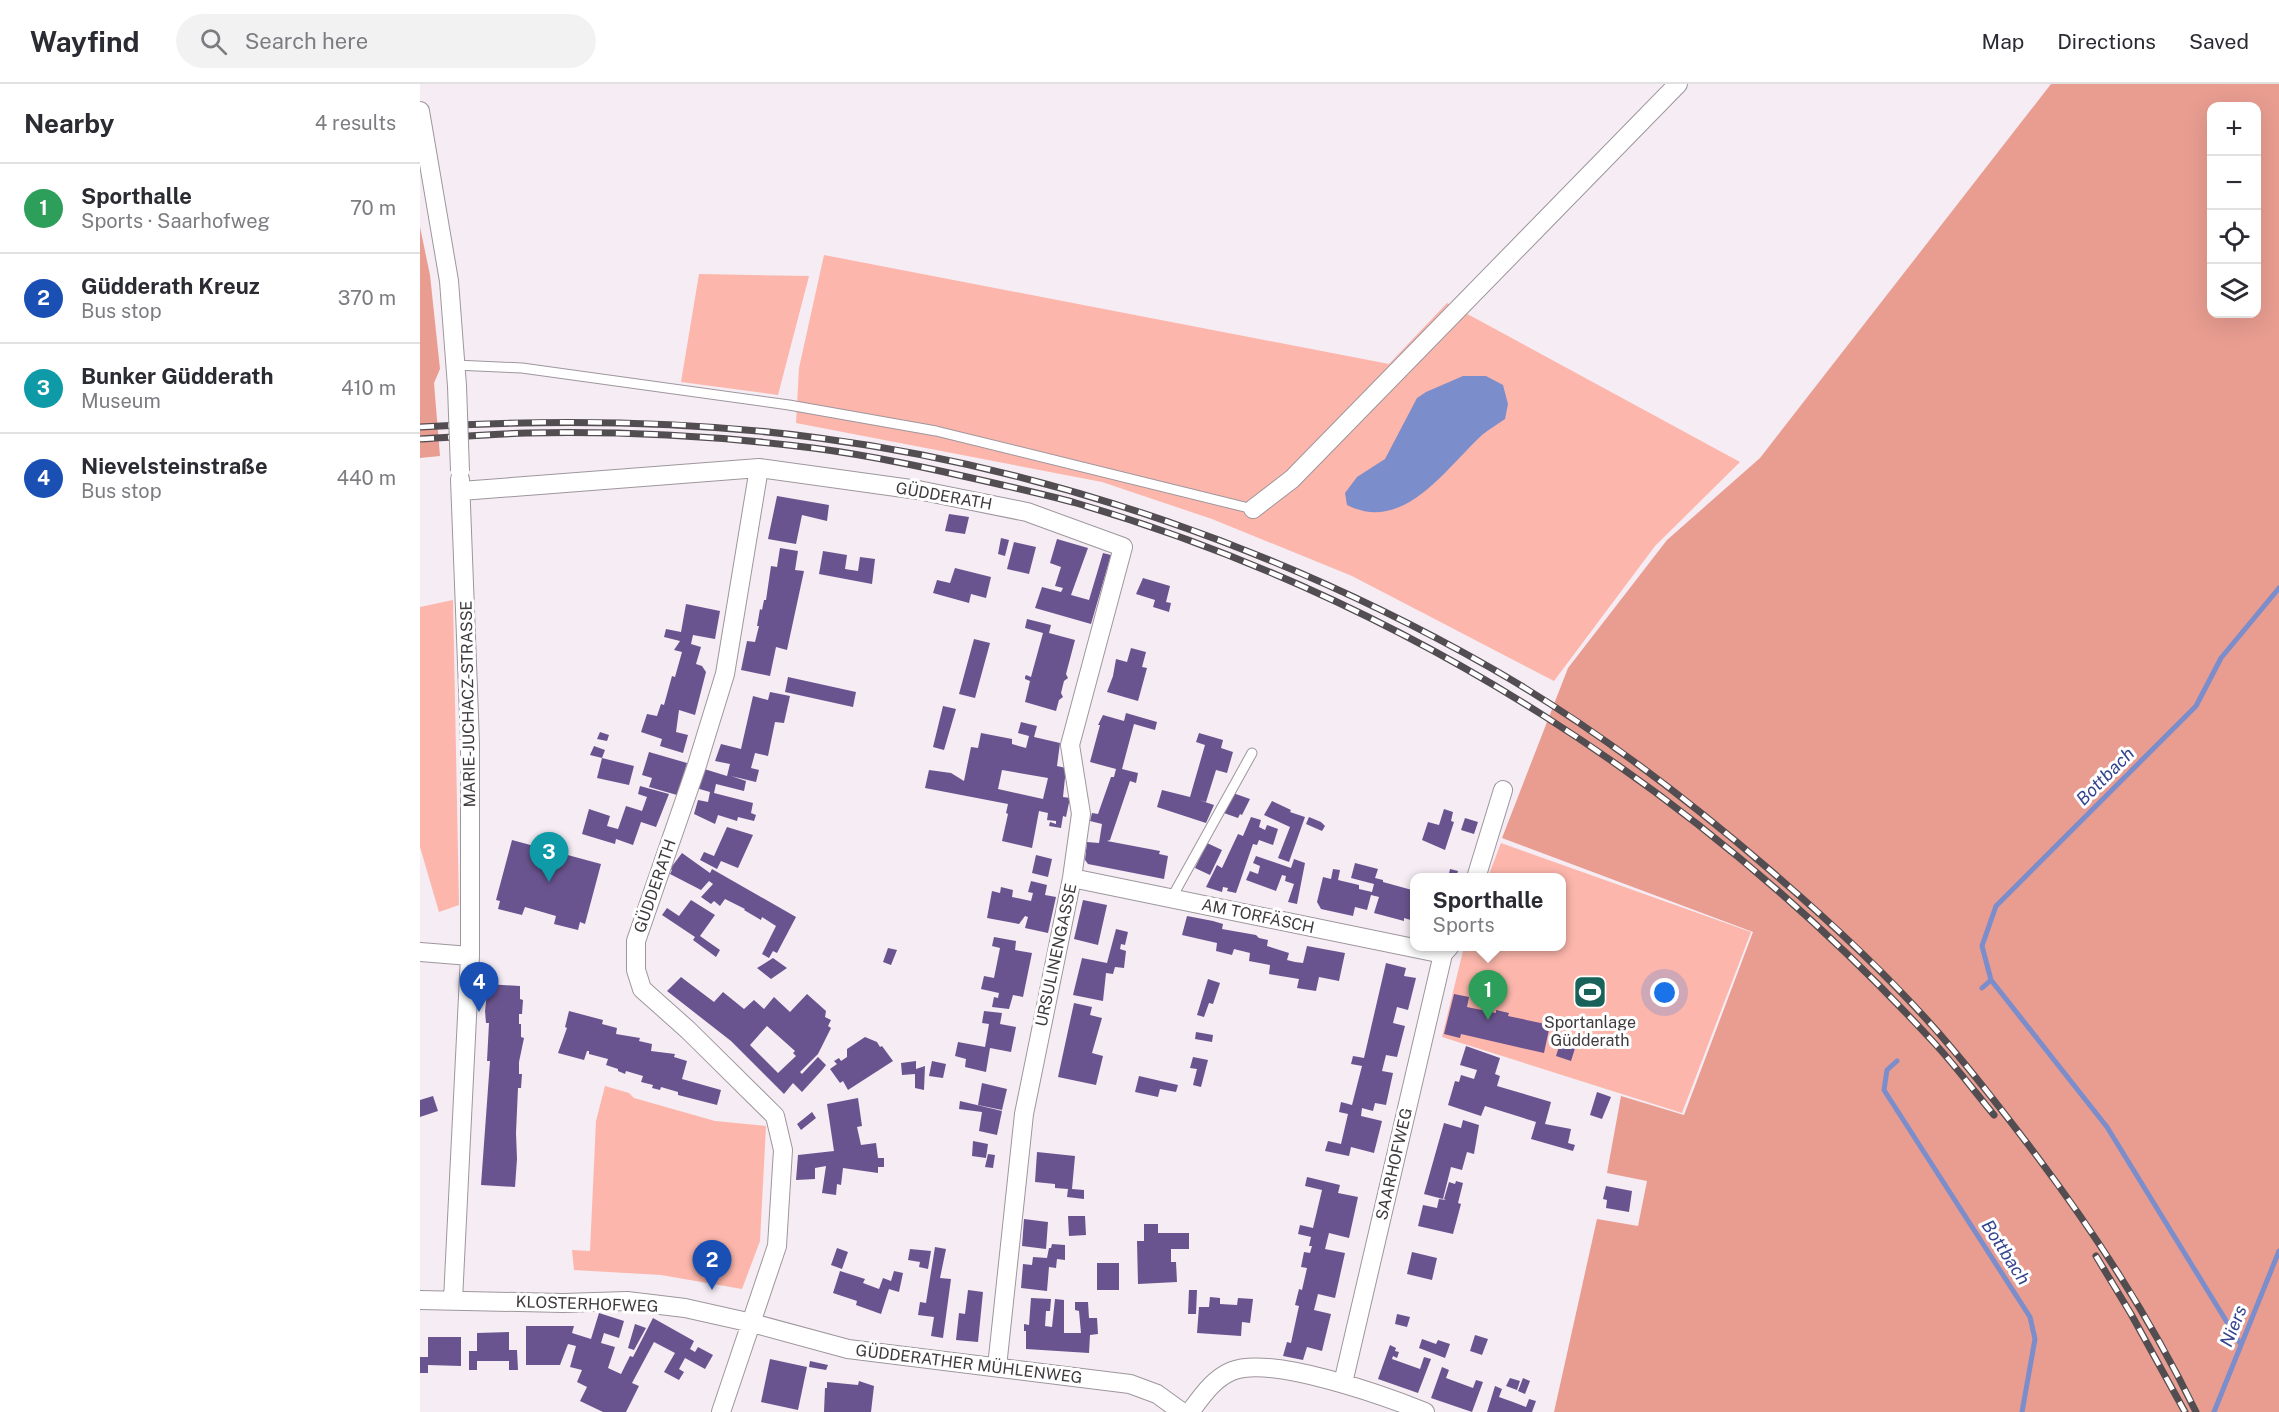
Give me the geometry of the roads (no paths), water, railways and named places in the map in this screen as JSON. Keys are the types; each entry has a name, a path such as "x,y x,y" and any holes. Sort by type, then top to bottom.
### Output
{"street":[{"path":"1253,509 1292,479 1678,84"},
{"name":"MARIE-JUCHACZ-STRASSE","path":"420,111 449,281 461,491 470,742 470,956 453,1300"},
{"name":"GÜDDERATH","path":"461,491 759,468 918,490 1027,512 1122,547"},
{"name":"GÜDDERATH","path":"722,1412 777,1246 783,1150 775,1116 688,1030 642,989 636,970 636,941 698,765 724,674 759,468"},
{"name":"URSULINENGASSE","path":"997,1367 1024,1114 1072,878 1081,814 1070,745 1122,547"},
{"path":"1478,873 1503,790"},
{"name":"AM TORFÄSCH","path":"1072,878 1410,943"},
{"name":"SAARHOFWEG","path":"1343,1383 1447,951"},
{"path":"420,952 470,956"},
{"name":"KLOSTERHOFWEG","path":"420,1300 563,1303 627,1301 685,1308 752,1323"},
{"name":"GÜDDERATHER MÜHLENWEG","path":"752,1323 848,1349 1130,1384 1157,1394 1182,1412"},
{"path":"1190,1412 1209,1386 1233,1370 1269,1366 1343,1383 1425,1412"}],"lane":[{"path":"455,365 533,370 789,405 936,430 1253,509"},
{"path":"1172,898 1252,753"}],"water":[{"path":"1463,376 1486,376 1503,385 1508,404 1505,419 1482,435 1438,479 1405,504 1387,511 1368,512 1347,505 1345,493 1357,477 1385,459 1417,398"}],"waterway":[{"name":"Bottbach","path":"1982,988 1991,980 1982,946 1996,906 2196,706 2221,658 2279,588"},
{"path":"1991,980 2107,1127 2241,1345"},
{"name":"Bottbach","path":"1897,1061 1887,1070 1884,1090 2030,1317 2035,1339 2022,1412"},
{"name":"Niers","path":"2214,1412 2279,1251"}],"railway":[{"path":"420,427 570,422 669,424 819,438 907,452 994,471 1081,494 1166,521 1250,552 1333,587 1491,668 1565,713 1671,789 1818,912 1908,999 1982,1085 2081,1217 2142,1312 2196,1412"},
{"path":"420,439 527,433 635,434 742,440 859,455 1076,503 1199,544 1318,593 1433,651 1544,716 1650,788 1751,867 1846,953 1937,1046 1994,1115"},
{"path":"2096,1256 2185,1412"}],"place":[{"name":"Bunker Güdderath","path":"549,882"},
{"name":"Sportanlage Güdderath","path":"1590,992"},
{"name":"Nievelsteinstraße","path":"479,1012"},
{"name":"Sporthalle","path":"1488,1020"},
{"name":"Güdderath Kreuz","path":"712,1290"}]}
